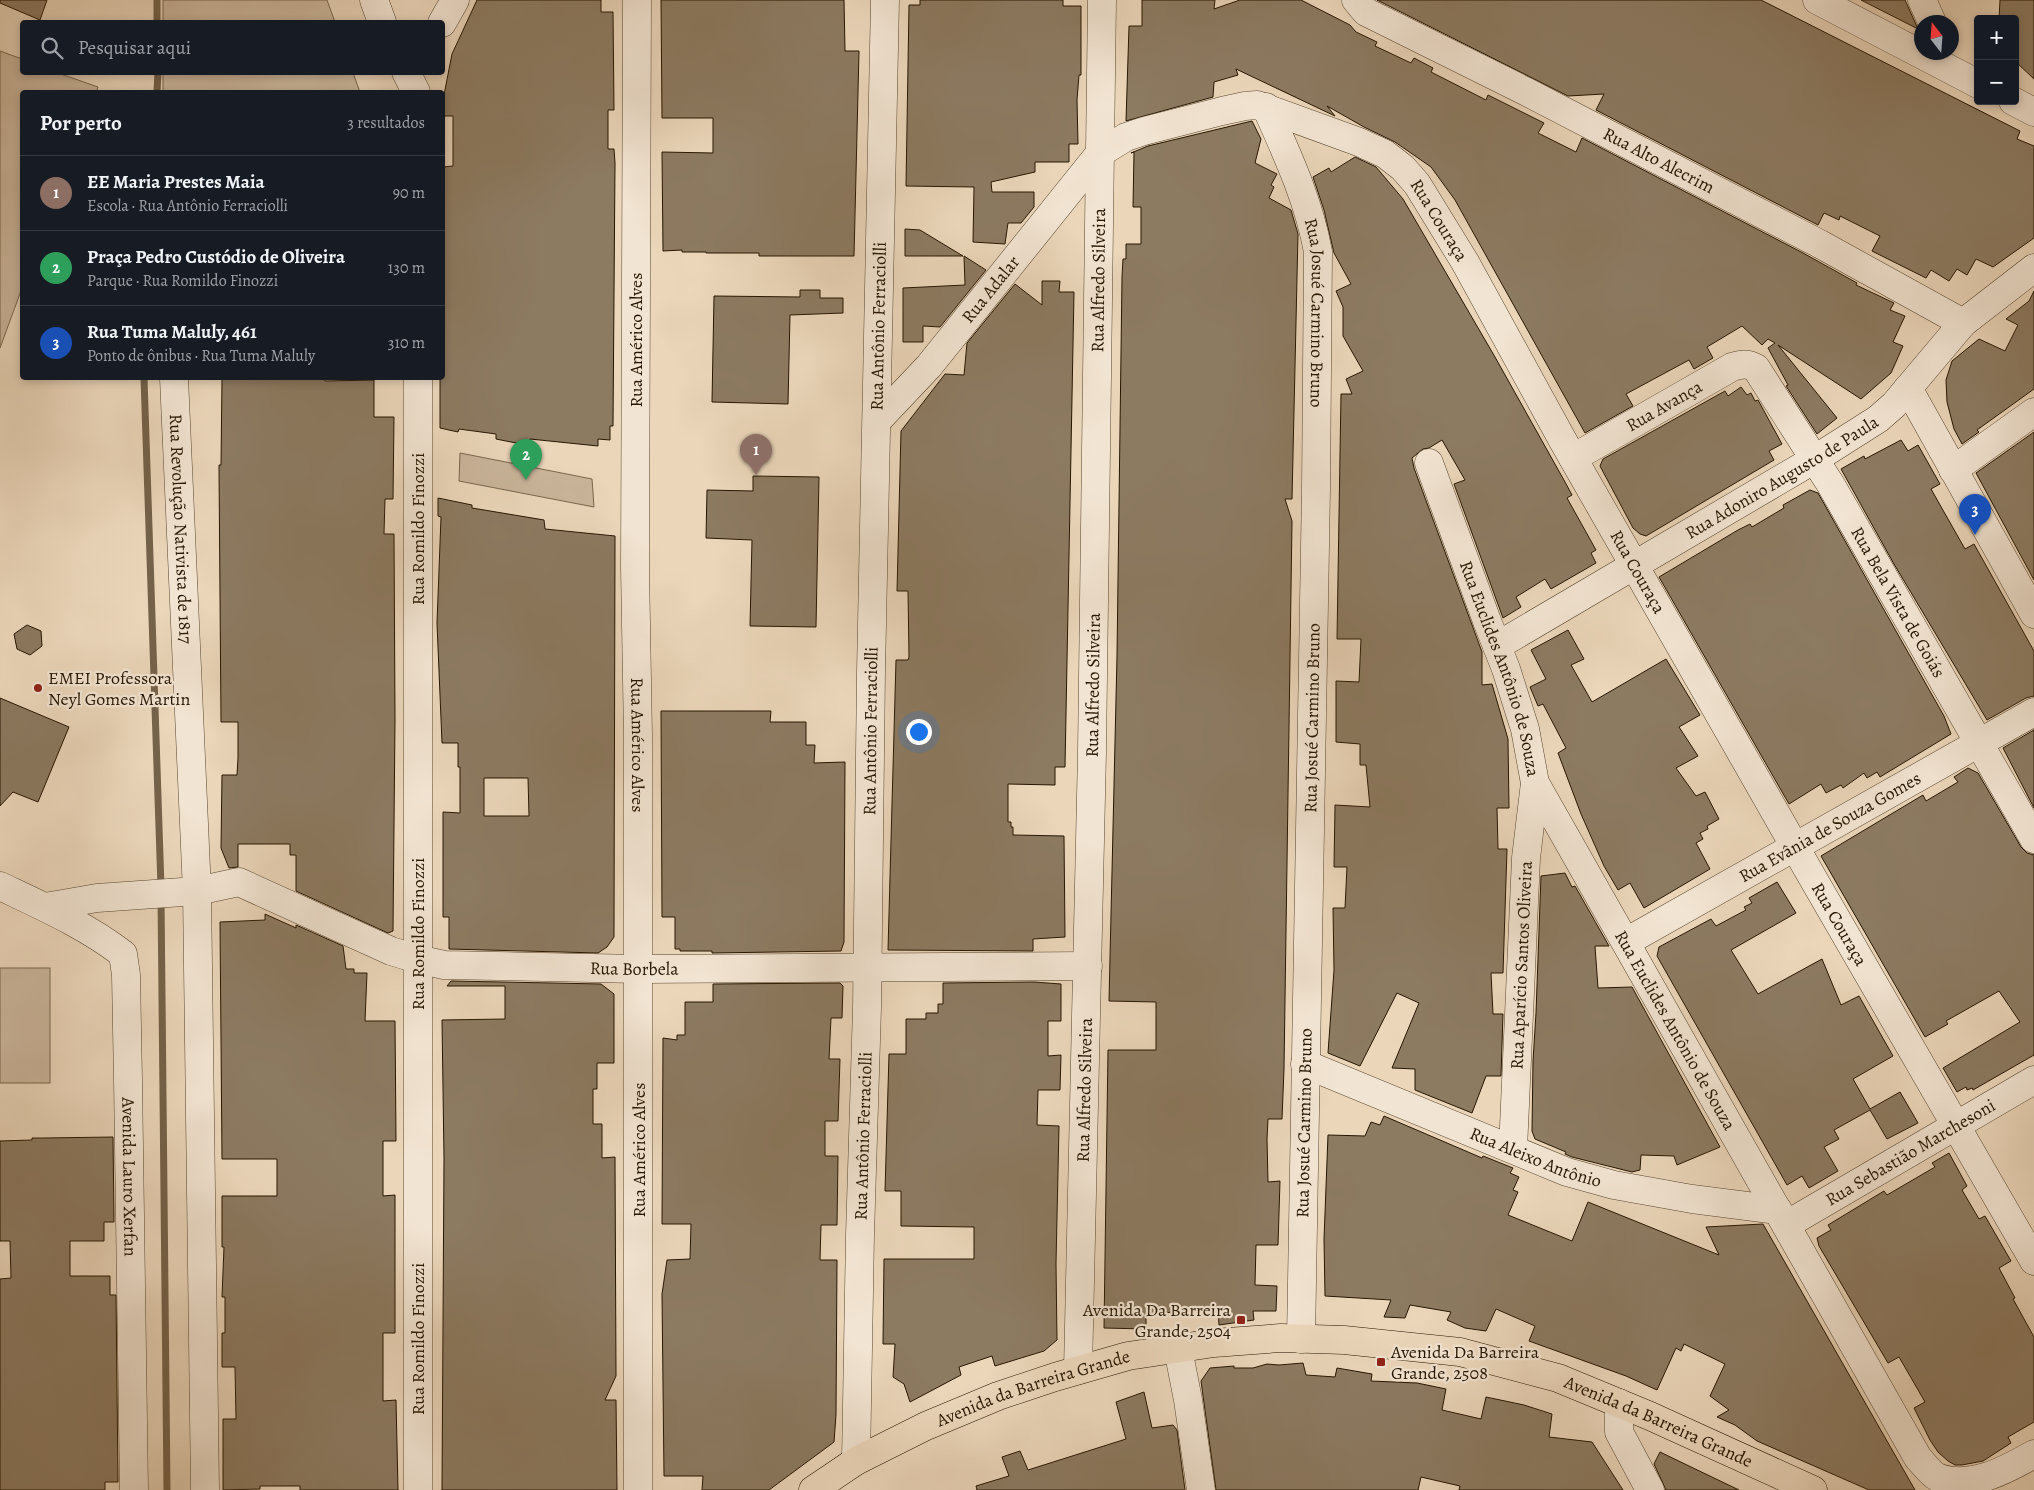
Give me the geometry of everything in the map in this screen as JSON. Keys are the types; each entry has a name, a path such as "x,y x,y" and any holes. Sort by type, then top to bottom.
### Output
{"main road":[{"name":"Avenida da Barreira Grande","path":"813,1490 856,1461 926,1426 998,1396 1078,1370 1128,1356 1214,1343 1281,1338 1344,1340 1460,1352 1558,1378 1619,1403 1813,1490"}],"street":[{"path":"374,0 381,20"},
{"path":"444,20 455,0"},
{"name":"Rua Américo Alves","path":"637,0 635,568 639,968 638,1490"},
{"name":"Rua Antônio Ferraciolli","path":"856,1461 868,966 885,0"},
{"name":"Rua Alfredo Silveira","path":"1078,1370 1088,966 1102,0"},
{"name":"Rua Alto Alecrim","path":"1356,0 1366,12 1527,92 1803,235 1963,323"},
{"path":"1817,0 1948,61 1974,81"},
{"path":"1922,0 1929,15"},
{"path":"408,75 417,90"},
{"path":"419,90 423,75"},
{"path":"2019,104 2034,112"},
{"name":"Rua Couraça","path":"1100,153 1126,137 1144,131 1245,106 1266,107 1359,142 1385,154 1403,168 1417,184 1465,262 1573,458 2034,1261"},
{"name":"Rua Josué Carmino Bruno","path":"1266,107 1306,202 1318,252 1301,1339"},
{"name":"Rua Adalar","path":"877,421 929,366 1100,153"},
{"name":"Rua Adoniro Augusto de Paula","path":"1497,646 1815,459 1878,419 1908,388 1963,323 2034,268"},
{"name":"Rua Avança","path":"1573,458 1732,367 1749,364 1756,368"},
{"name":"Rua Bela Vista de Goiás","path":"1756,368 1815,459 2034,839"},
{"name":"Rua Revolução Nativista de 1817","path":"174,380 197,891"},
{"name":"Rua Romildo Finozzi","path":"418,380 418,1490"},
{"path":"1908,388 2034,614"},
{"path":"1953,470 2034,412"},
{"name":"Rua Euclides Antônio de Souza","path":"1429,463 1506,669 1525,729 1535,783 1918,1458 1937,1477 1958,1484 1981,1482 2034,1454"},
{"name":"Rua Evânia de Souza Gomes","path":"1626,942 2034,712"},
{"name":"Rua Aparício Santos Oliveira","path":"1514,1150 1526,858 1535,783"},
{"name":"Rua Borbela","path":"45,907 97,898 197,891 239,882 391,950 417,959 444,964 639,968 1088,966"},
{"path":"0,886 45,907"},
{"path":"197,891 205,1490"},
{"name":"Avenida Lauro Xerfan","path":"45,907 124,954 128,1080 134,1490"},
{"name":"Rua Aleixo Antônio","path":"1306,1064 1555,1168 1614,1185 1782,1217"},
{"name":"Rua Sebastião Marchesoni","path":"1782,1217 1955,1126 2034,1080"},
{"path":"1178,1349 1188,1400 1201,1490"},
{"path":"1619,1403 1619,1432 1650,1490"}],"shaded area":[{"path":"163,0 327,0 334,20 163,20"},
{"path":"0,51 20,58 20,75 64,75 98,87 97,90 20,90 20,293 0,348"},
{"path":"163,75 354,75 359,90 163,90"},
{"path":"460,453 592,479 594,507 459,481"},
{"path":"0,968 50,968 50,1083 0,1083"}],"building":[{"path":"0,0 47,0 40,20 0,3"},
{"path":"477,0 601,0 601,12 613,12 614,110 608,110 608,149 614,149 615,163 613,426 610,426 610,440 598,439 598,446 530,439 531,446 496,439 496,434 459,429 458,432 440,428 440,380 445,380 445,167 453,166 453,116 445,116 445,90 452,54"},
{"path":"661,0 844,0 845,51 859,51 854,256 759,256 759,253 663,251 662,152 713,153 713,118 662,118"},
{"path":"920,0 1063,0 1063,6 1081,6 1081,75 1079,75 1077,100 1078,144 1069,144 1069,162 1035,162 1035,172 991,182 992,192 1034,192 1034,207 1021,223 1008,223 1005,244 973,242 974,187 906,186 909,5 920,5"},
{"path":"1142,0 1215,0 1214,9 1240,0 1301,0 1350,25 1356,32 1377,42 1375,46 1411,63 1414,58 1433,68 1431,72 1486,100 1488,95 1544,123 1538,133 1576,152 1582,138 1803,253 1857,283 1856,285 1894,303 1890,310 1905,316 1893,342 1903,346 1891,373 1861,399 1778,345 1837,418 1817,434 1786,386 1788,385 1768,348 1775,343 1768,339 1762,345 1742,326 1707,347 1713,358 1694,369 1689,360 1626,394 1633,406 1585,433 1455,200 1431,167 1395,142 1327,106 1335,116 1236,69 1238,75 1214,82 1213,97 1126,121 1129,26 1142,26"},
{"path":"1377,0 1761,0 2020,131 2017,139 2034,146 2034,238 1993,267 1976,259 1967,275 1957,269 1949,281 1931,270 1926,278 1872,251 1880,236 1840,216 1839,220 1824,213 1818,225 1596,110 1604,94 1568,96"},
{"path":"1861,0 1905,0 1914,20 1914,27"},
{"path":"2000,0 2034,0 2034,79 2019,65 2019,15 1999,15"},
{"path":"1252,121 1261,139 1255,163 1277,174 1271,185 1274,187 1269,198 1291,210 1298,234 1292,499 1285,499 1292,521 1284,1069 1282,1119 1268,1119 1267,1139 1268,1182 1280,1181 1278,1245 1256,1245 1255,1285 1277,1286 1276,1311 1253,1311 1254,1320 1219,1325 1218,1310 1191,1309 1146,1316 1146,1329 1104,1328 1108,1050 1156,1050 1156,1002 1109,1001 1117,656 1122,277 1123,259 1126,259 1126,244 1141,244 1141,207 1133,207 1134,152 1131,153 1148,146"},
{"path":"1355,157 1376,167 1403,199 1565,482 1572,495 1567,498 1596,550 1591,553 1596,563 1551,589 1545,579 1516,597 1521,607 1503,618 1454,484 1465,480 1442,440 1429,448 1423,449 1412,458 1414,468 1482,652 1482,685 1492,684 1508,739 1509,808 1497,808 1498,849 1507,849 1503,973 1491,973 1493,1014 1503,1014 1501,1076 1486,1076 1472,1113 1415,1090 1415,1069 1392,1068 1419,1003 1397,993 1360,1066 1328,1053 1334,970 1333,908 1345,908 1347,867 1334,867 1335,805 1370,807 1366,765 1360,765 1360,744 1336,742 1336,681 1359,682 1361,639 1337,639 1341,394 1352,394 1346,379 1363,371 1343,336 1343,307 1336,291 1351,284 1334,253 1324,210 1313,177 1329,168 1331,172"},
{"path":"905,229 920,230 963,256 905,256"},
{"path":"964,256 986,270 940,327 923,326 923,342 903,342 903,288 965,285"},
{"path":"1042,281 1060,281 1059,292 1074,292 1065,767 1055,767 1055,785 1008,784 1008,822 1011,822 1011,827 1013,827 1013,835 1064,836 1065,937 1033,939 1033,951 888,950 896,660 908,660 909,657 908,591 897,591 901,431 945,374 964,375 967,343 1015,284 1042,305"},
{"path":"800,290 820,290 820,298 843,298 843,313 790,315 788,404 712,402 714,296 800,297"},
{"path":"2034,291 2034,389 1977,430 1979,432 1962,444 1954,429 1947,402 1946,380 1952,361 1979,339 2005,351 2018,325 2006,319 2029,301"},
{"path":"222,380 374,380 374,417 394,417 393,499 385,499 384,534 394,534 393,931 388,933 296,891 296,855 290,855 290,844 238,844 238,867 229,868 221,848 222,775 237,775 238,722 221,722 219,465 221,465"},
{"path":"1741,387 1747,395 1751,393 1755,401 1758,400 1782,444 1769,451 1774,460 1646,536 1640,534 1633,528 1600,466 1603,459 1725,391 1728,396"},
{"path":"2034,432 2034,580 1976,473"},
{"path":"1901,440 1908,451 1918,445 1940,484 1931,489 1965,549 1974,544 2034,651 2034,696 2026,698 1987,720 1894,564 1841,469 1864,456 1865,459"},
{"path":"753,476 819,477 816,627 750,626 752,540 706,538 707,490 753,491"},
{"path":"1810,490 1818,493 1944,716 1951,734 1880,777 1877,772 1867,778 1864,773 1843,788 1841,785 1826,793 1821,784 1789,804 1659,577 1738,530 1750,524 1752,527 1784,508 1783,505"},
{"path":"438,498 472,505 472,508 544,520 545,529 615,536 614,937 607,947 598,953 449,949 449,917 443,917 443,812 460,813 460,767 458,767 458,743 442,743 437,623 441,517 438,516","holes":["484,778 528,778 529,816 484,816"]},
{"path":"27,625 41,631 42,646 30,655 17,649 14,634"},
{"path":"1568,630 1584,659 1571,665 1592,702 1666,659 1700,715 1679,727 1698,756 1676,768 1696,796 1705,792 1719,819 1707,826 1708,829 1700,833 1703,839 1696,843 1710,869 1644,908 1630,883 1618,890 1604,866 1581,814 1558,753 1566,748 1543,704 1538,706 1530,687 1546,679 1531,650"},
{"path":"0,698 69,727 38,802 13,792 0,806"},
{"path":"661,711 771,711 770,722 806,722 806,745 815,745 814,763 845,762 844,942 841,951 712,953 712,951 680,951 680,949 675,949 675,917 662,917"},
{"path":"2034,730 2034,808 2003,748"},
{"path":"1968,768 1978,773 2021,847 2027,853 2034,855 2034,1055 1973,1090 1972,1088 1967,1090 1966,1087 1957,1092 1943,1068 2020,1022 1999,991 1946,1021 1948,1024 1925,1037 1821,856 1923,795 1926,801 1958,782 1954,777"},
{"path":"1565,873 1572,887 1575,886 1609,946 1595,946 1598,988 1632,987 1720,1147 1677,1165 1674,1156 1641,1155 1640,1170 1632,1172 1572,1157 1565,1154 1566,1152 1535,1139 1532,1131 1533,1061 1541,876"},
{"path":"1777,882 1796,913 1731,950 1758,994 1822,959 1841,1005 1859,996 1893,1056 1853,1079 1870,1109 1900,1092 1918,1123 1887,1139 1870,1110 1834,1130 1839,1139 1824,1147 1838,1171 1809,1188 1802,1176 1787,1185 1657,956 1659,947 1711,919 1716,926 1746,910 1744,907 1752,903 1749,898"},
{"path":"265,914 296,928 296,925 343,946 346,969 354,969 354,973 367,973 365,1021 395,1021 396,1141 383,1141 383,1196 395,1195 395,1333 383,1333 383,1401 396,1400 398,1490 300,1490 300,1486 260,1486 260,1489 223,1490 223,1419 236,1419 235,1367 222,1367 222,1333 225,1333 225,1297 222,1297 224,1247 222,1247 222,1196 277,1196 277,1159 222,1159 220,922 265,920"},
{"path":"451,981 601,984 614,994 614,1063 597,1063 597,1089 593,1089 593,1124 602,1124 602,1158 615,1157 616,1376 605,1400 616,1400 617,1490 442,1490 444,1158 442,1020 505,1019 505,986 447,986"},
{"path":"1034,982 1061,984 1061,1021 1048,1021 1048,1056 1061,1055 1060,1090 1038,1090 1037,1125 1059,1126 1056,1263 1057,1340 1044,1351 995,1366 992,1356 959,1367 961,1375 910,1402 904,1384 893,1377 895,1344 883,1344 884,1259 974,1259 974,1227 901,1226 901,1191 885,1191 889,1054 906,1054 906,1019 926,1019 926,1013 938,1013 938,1004 943,1004 943,983"},
{"path":"840,983 843,986 842,1018 831,1018 829,1059 840,1059 838,1121 825,1121 825,1156 838,1156 837,1225 821,1225 820,1260 837,1260 836,1415 834,1442 769,1490 702,1490 703,1476 664,1476 662,1294 667,1260 690,1259 691,1224 662,1224 663,1038 677,1040 677,1035 685,1035 685,1002 713,1002 713,984"},
{"path":"1384,1116 1482,1158 1483,1156 1513,1168 1510,1173 1519,1177 1513,1190 1518,1192 1508,1215 1572,1241 1588,1202 1719,1255 1706,1227 1763,1224 1915,1490 1869,1490 1757,1441 1735,1425 1717,1417 1729,1410 1710,1396 1725,1364 1684,1344 1681,1351 1676,1348 1657,1390 1626,1376 1529,1341 1535,1326 1496,1309 1486,1331 1465,1328 1447,1320 1451,1312 1410,1305 1405,1318 1384,1317 1391,1300 1325,1296 1324,1239 1328,1135 1365,1136 1371,1122 1380,1125"},
{"path":"113,1137 114,1222 104,1222 104,1241 70,1241 70,1276 110,1276 110,1295 116,1295 118,1482 105,1482 105,1490 0,1490 0,1279 11,1278 10,1241 0,1241 0,1141 32,1140 32,1138"},
{"path":"1949,1153 1967,1186 1962,1190 1979,1219 1985,1216 2011,1261 1999,1268 2015,1298 2013,1299 2034,1337 2034,1422 2008,1437 2011,1443 1983,1461 1962,1465 1955,1465 1948,1461 1938,1452 1930,1440 1914,1408 1925,1402 1899,1357 1888,1363 1819,1246 1817,1238 1831,1230 1828,1225 1884,1191 1887,1195 1935,1167 1932,1163"},
{"path":"1303,1363 1306,1375 1335,1377 1337,1368 1372,1374 1371,1381 1417,1383 1446,1389 1442,1410 1481,1419 1486,1397 1524,1405 1552,1414 1549,1437 1592,1442 1623,1490 1459,1490 1460,1486 1421,1477 1418,1490 1216,1490 1201,1381 1210,1368 1234,1366 1234,1368 1253,1368 1267,1364"},
{"path":"1144,1392 1152,1428 1173,1425 1177,1430 1185,1490 977,1490 976,1486 1009,1476 1002,1457 1020,1451 1028,1470 1126,1439 1116,1402"},
{"path":"1660,1452 1739,1490 1666,1490 1654,1464"}],"waterway":[{"path":"157,0 157,20"},
{"path":"157,90 158,75"},
{"path":"144,380 161,887"},
{"path":"161,898 167,1490"}],"place":[{"name":"EE Maria Prestes Maia","path":"756,475"},
{"name":"Praça Pedro Custódio de Oliveira","path":"526,480"},
{"name":"Rua Tuma Maluly, 461","path":"1975,535"},
{"name":"EMEI Professora Neyl Gomes Martin","path":"38,688"},
{"name":"Avenida Da Barreira Grande, 2504","path":"1241,1320"},
{"name":"Avenida Da Barreira Grande, 2508","path":"1381,1362"}]}
